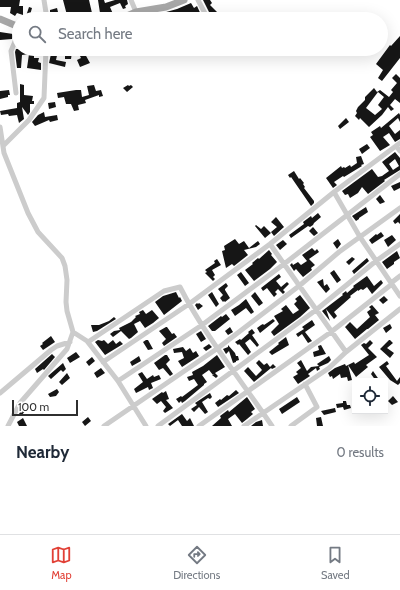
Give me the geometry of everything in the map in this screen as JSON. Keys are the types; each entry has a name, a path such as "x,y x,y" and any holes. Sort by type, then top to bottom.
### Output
{"main road":[{"path":"136,12 166,7 184,0"},
{"path":"0,19 12,24"}],"street":[{"path":"44,0 45,12"},
{"path":"131,0 136,12"},
{"path":"198,0 204,12"},
{"path":"12,49 11,51 16,93"},
{"path":"3,146 29,120 44,98 46,56"},
{"path":"0,127 4,153 28,213 38,232 63,262 67,280 67,311 73,332 67,349 20,403 8,426"},
{"path":"103,362 189,304 270,244 334,192 398,145 400,151"},
{"path":"118,381 202,325 284,264 400,174"},
{"path":"334,192 360,237 400,296"},
{"path":"104,426 218,348 299,286 339,252 400,208"},
{"path":"270,244 346,352"},
{"path":"158,426 316,310 376,261 400,244"},
{"path":"199,426 331,332 400,276"},
{"path":"88,342 164,291 180,287 202,325 272,426"},
{"path":"244,426 329,368 346,352 400,309"},
{"path":"73,332 88,342 118,381 146,426"},
{"path":"0,393 50,350 70,342"},
{"path":"291,426 317,407 305,384"}],"building":[{"path":"0,0 20,0 19,6 23,6 23,12 12,12 12,14 10,13 11,7 0,7"},
{"path":"63,0 89,0 92,12 66,12"},
{"path":"98,0 104,0 105,3 115,0 127,0 128,4 125,6 126,8 123,9 120,3 110,7 112,12 100,12"},
{"path":"203,0 210,0 212,3 210,5 217,12 209,12"},
{"path":"191,3 194,8 197,6 200,12 166,12"},
{"path":"29,7 32,8 31,12 27,12"},
{"path":"57,8 58,12 50,12 50,10"},
{"path":"0,32 12,34 12,39 0,40"},
{"path":"400,36 400,58 382,81 378,78 383,70 376,64 382,56 388,56 388,48 390,45 391,46"},
{"path":"16,56 22,56 21,68 17,68"},
{"path":"29,56 39,58 38,62 41,63 41,70 27,68"},
{"path":"51,56 57,56 56,60 66,62 65,67 49,63"},
{"path":"65,56 71,56 71,59 65,59"},
{"path":"80,56 86,56 90,63 80,67 77,60 81,58"},
{"path":"396,74 400,78 400,103 395,99 390,105 394,109 391,111 388,107 369,127 360,118 359,120 355,116 357,113 356,111 365,100 365,97 374,88 377,92 380,90 389,97 393,92 391,90 397,83 392,78","holes":["378,92 384,97 378,105 382,109 375,115 366,108"]},
{"path":"20,84 24,85 24,95 33,96 32,101 34,101 34,104 30,104 30,112 28,115 22,107 24,119 19,123 17,115 1,115 0,111 17,108 17,103 20,102"},
{"path":"94,85 96,91 101,90 103,96 99,97 99,95 85,100 86,103 78,105 79,110 74,111 71,104 66,104 64,97 58,98 57,93 76,90 81,90 82,97 89,95 87,86"},
{"path":"128,85 133,87 127,92 123,88"},
{"path":"9,90 10,95 8,95 8,97 0,99 0,91"},
{"path":"55,102 56,107 49,109 48,103"},
{"path":"44,112 45,117 57,115 58,120 50,122 49,120 35,126 32,122 38,115"},
{"path":"399,113 400,122 398,118 389,126 395,134 400,130 400,139 395,142 389,133 383,137 390,145 380,151 370,137 373,135 371,132 380,126 381,128"},
{"path":"346,118 349,122 340,129 338,126"},
{"path":"367,144 370,148 362,154 359,149"},
{"path":"395,152 400,158 400,170 384,180 385,181 368,194 362,187 358,193 350,198 348,194 345,195 342,191 372,169 378,177 389,171 382,162","holes":["395,159 399,166 393,170 389,164"]},
{"path":"361,156 364,164 334,182 337,185 333,188 326,178 341,166 342,168 345,168 350,165 351,167 357,163 356,157"},
{"path":"294,171 299,179 300,178 304,183 304,188 314,201 311,206 291,177 290,178 288,175"},
{"path":"400,182 400,188 394,191 391,186"},
{"path":"380,195 385,202 380,204 376,199"},
{"path":"366,207 368,212 356,221 352,216"},
{"path":"318,213 321,217 313,225 310,227 308,226 291,238 289,235 304,224 303,222 311,216 312,218"},
{"path":"400,214 400,224 398,222 395,224 393,221"},
{"path":"276,217 284,227 274,236 271,232 277,227 271,222"},
{"path":"256,225 261,229 264,226 271,233 265,238 255,226"},
{"path":"313,227 318,233 314,236 309,231"},
{"path":"381,232 384,236 372,244 369,240"},
{"path":"392,235 396,240 388,247 384,240"},
{"path":"235,239 239,244 244,241 249,248 258,241 260,244 256,247 244,250 248,255 234,266 232,264 226,268 222,251 225,250 224,246"},
{"path":"338,239 341,244 337,249 333,243"},
{"path":"283,240 287,244 280,250 276,245"},
{"path":"312,248 315,251 317,249 319,252 309,259 315,265 311,268 312,270 303,277 296,269 294,271 290,265 298,262 301,265 307,261 302,255"},
{"path":"269,250 277,262 254,281 245,270"},
{"path":"397,251 400,258 387,269 382,262"},
{"path":"352,257 355,259 349,265 346,262"},
{"path":"367,258 369,261 354,274 352,271"},
{"path":"217,259 221,265 212,270 215,275 213,277 215,279 213,281 205,273 207,272 205,270 215,263 214,261"},
{"path":"334,270 341,280 337,283 330,273"},
{"path":"241,272 249,283 245,286 237,275"},
{"path":"279,274 281,277 276,281 281,287 287,282 289,284 283,290 285,292 283,294 278,289 275,292 277,294 274,297 267,288 263,291 261,288"},
{"path":"367,276 374,286 381,280 383,283 372,294 367,287 363,290 358,290 334,312 337,316 334,319 326,309 330,321 322,311"},
{"path":"323,279 324,286 327,284 330,289 326,293 317,282"},
{"path":"226,283 228,286 225,290 230,298 223,302 220,298 223,295 218,289"},
{"path":"176,292 182,301 164,315 155,302 163,296"},
{"path":"212,292 219,304 216,307 208,295"},
{"path":"255,292 263,303 259,306 251,296"},
{"path":"300,295 310,308 274,336 271,332 279,324 274,316 283,311 281,309 286,305 293,314 299,310 294,304 297,301 295,299"},
{"path":"384,296 388,300 383,304 379,300"},
{"path":"246,299 254,312 251,314 246,308 235,316 231,310"},
{"path":"197,303 203,306 198,310 195,305"},
{"path":"372,305 379,313 375,315 379,320 355,339 345,327 350,322 357,329 370,317 367,312 371,309 369,307"},
{"path":"143,310 146,314 152,310 159,318 145,328 140,321 134,324 138,332 129,339 121,331 113,337 110,334 114,331 120,330 119,328 131,322 136,317 135,316 140,314 139,312"},
{"path":"226,314 230,319 215,331 212,331 208,326"},
{"path":"114,317 116,319 93,332 91,325 99,325"},
{"path":"273,319 275,321 260,333 257,328"},
{"path":"312,320 315,325 305,332 312,341 308,343 302,334 298,337 296,334 304,329 302,327"},
{"path":"390,324 392,328 386,333 383,328"},
{"path":"166,327 177,337 164,346 162,343 166,339 159,331"},
{"path":"230,327 233,332 228,335 225,331"},
{"path":"252,329 255,333 252,335 259,345 257,347 250,339 245,343 251,352 248,355 239,344 238,345 235,342 240,339 241,340"},
{"path":"201,331 206,339 201,342 196,334"},
{"path":"51,336 55,342 43,350 40,346"},
{"path":"286,337 289,345 272,355 269,352"},
{"path":"98,340 104,340 108,344 113,340 116,344 120,341 123,344 105,355 95,342"},
{"path":"148,340 153,349 148,350 143,342"},
{"path":"370,340 373,343 368,348 377,357 366,365 368,367 356,377 348,365 354,362 355,364 369,355 361,345 364,343 366,344"},
{"path":"389,340 393,343 387,348 394,353 390,358 380,349"},
{"path":"209,344 212,347 206,351 203,348"},
{"path":"228,345 236,356 238,356 239,360 236,362 233,363 229,351 226,354 223,349 228,347"},
{"path":"321,345 326,354 314,357 313,352 319,350 318,346"},
{"path":"183,347 186,351 190,348 193,353 196,351 199,356 182,367 178,361 184,358 182,352 174,353 173,349"},
{"path":"76,352 80,357 70,363 67,358"},
{"path":"52,354 55,357 44,370 43,369 37,373 35,369"},
{"path":"167,355 170,360 166,364 173,374 170,376 163,368 159,370 154,363"},
{"path":"217,355 225,367 215,373 218,376 216,378 209,370 202,375 207,382 182,403 181,401 179,403 176,399 181,396 182,397 198,385 194,379 189,381 187,377 193,375 192,372 203,366"},
{"path":"139,356 141,361 132,366 130,362"},
{"path":"329,356 331,360 328,363 319,367 320,369 317,371 316,368 308,374 310,376 298,384 293,377 298,374 296,372 301,368 297,363 301,360 307,371 311,367 319,366 317,364"},
{"path":"92,357 95,361 89,366 86,362"},
{"path":"259,360 264,365 267,363 270,367 273,364 276,367 271,368 254,382 244,371 248,367 256,376 262,370 256,363"},
{"path":"387,361 389,364 386,366 397,381 400,377 400,383 398,385 390,380 379,367"},
{"path":"63,363 66,369 63,372 61,370 51,379 48,376"},
{"path":"345,364 346,366 348,365 352,380 348,381 347,377 341,378 340,374 333,379 332,376 330,377 328,373 335,368"},
{"path":"101,368 105,373 97,378 94,373"},
{"path":"373,371 378,378 374,378 371,374"},
{"path":"142,372 147,379 153,375 154,377 159,375 161,379 151,383 153,388 149,390 148,387 136,393 134,389 143,382 138,374"},
{"path":"67,373 70,378 62,385 59,382"},
{"path":"57,389 59,392 56,396 50,397 48,394"},
{"path":"236,390 239,393 218,407 215,403 227,395 229,396"},
{"path":"166,391 169,399 166,400 173,408 165,413 163,411 166,407 161,401 157,404 152,399"},
{"path":"210,393 212,397 202,402 208,412 205,414 199,407 194,412 191,409 197,405 195,403"},
{"path":"393,396 398,402 392,405 388,401"},
{"path":"247,397 255,409 251,412 253,414 247,419 242,423 235,414 228,419 232,426 212,426 221,418 220,416 228,410 229,412"},
{"path":"297,397 300,402 282,414 279,409"},
{"path":"343,401 346,401 347,405 350,405 351,408 344,410 343,407 337,408 336,404 343,403"},
{"path":"23,407 26,410 21,416 19,414"},
{"path":"335,408 336,412 324,415 321,411"},
{"path":"182,414 187,421 190,418 194,426 182,426 178,420 170,426 168,424"},
{"path":"88,417 91,421 85,426 82,422"},
{"path":"321,417 323,426 317,426 316,418"},
{"path":"23,418 27,426 19,426 17,422"},
{"path":"262,420 263,426 251,426 256,422"}]}
